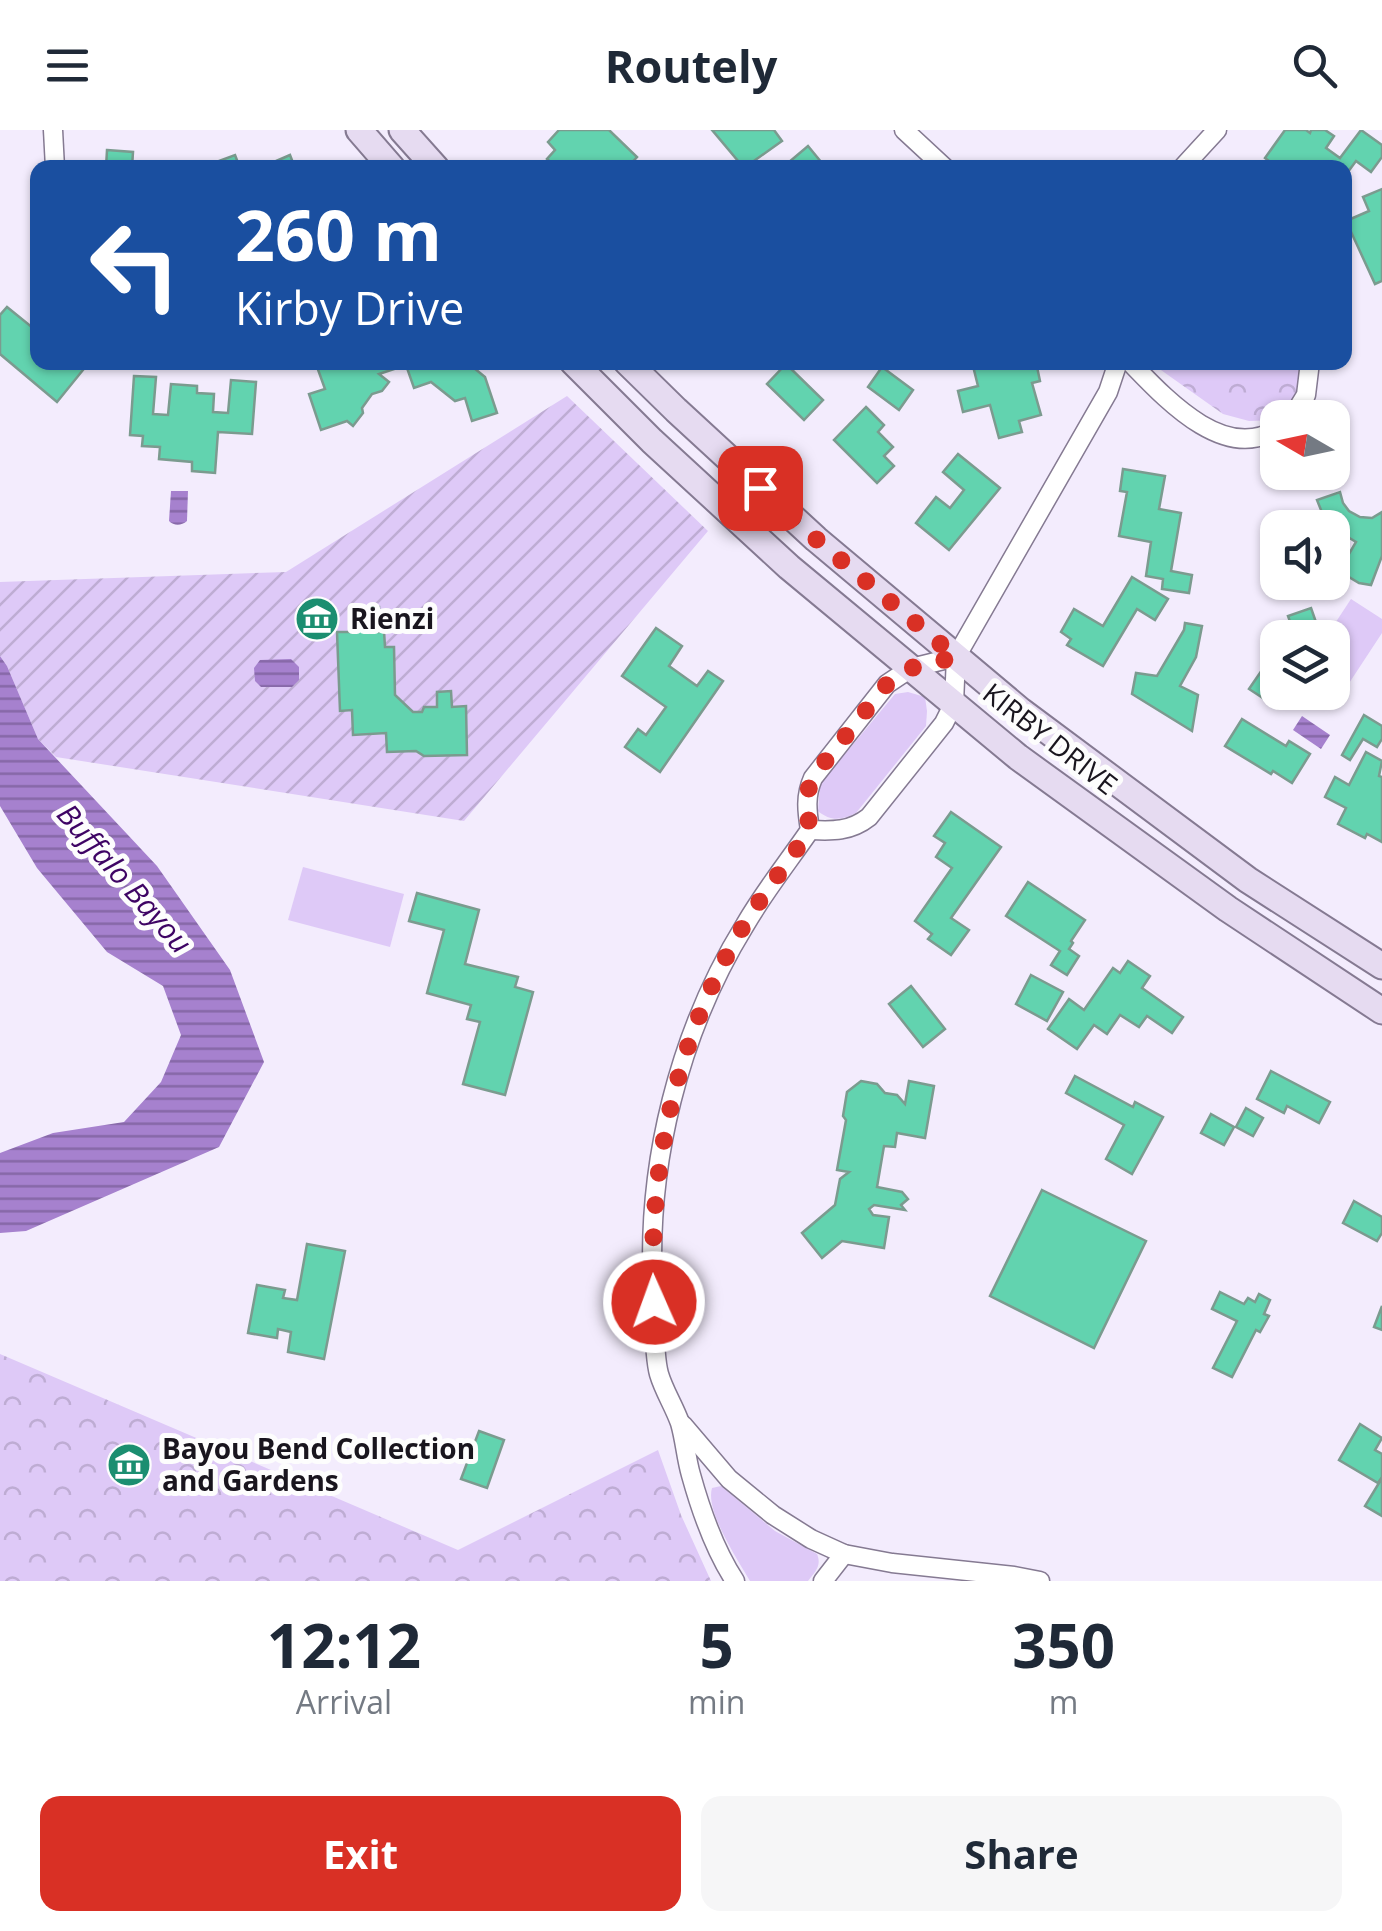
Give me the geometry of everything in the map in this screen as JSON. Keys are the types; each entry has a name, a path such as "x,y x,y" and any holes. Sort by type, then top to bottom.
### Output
{"main road":[{"path":"359,130 385,160"},
{"path":"402,130 429,160"},
{"name":"KIRBY DRIVE","path":"581,370 663,452 775,554 1018,757 1212,898 1382,1011"},
{"name":"KIRBY DRIVE","path":"636,370 802,526 1021,712 1248,880 1382,966"}],"street":[{"path":"53,130 55,160"},
{"path":"904,130 936,160"},
{"path":"1190,160 1218,130"},
{"path":"810,830 842,830 869,818 944,723 954,704 956,657 1108,392 1115,370"},
{"path":"1138,370 1194,420 1216,434 1241,439 1260,435"},
{"path":"1303,400 1309,370"},
{"path":"735,1581 699,1501 679,1421 658,1372 652,1266 662,1142 675,1089 717,974 745,924 810,830 806,809 812,778 887,684 911,668 956,657"},
{"path":"679,1421 729,1479 811,1540 844,1554 892,1563 1040,1581"},
{"path":"824,1581 844,1554"}],"green space":[{"path":"1161,370 1301,370 1295,400 1260,400 1260,421 1223,414"},
{"name":"Rienzi","path":"567,396 708,531 464,821 56,757 38,739 0,656 0,582 286,572"},
{"path":"1351,599 1382,619 1382,633 1350,682 1350,620 1337,620"},
{"path":"908,692 925,697 926,726 856,813 837,819 823,815 818,811 820,784 895,694"},
{"path":"303,867 404,894 390,947 288,920"},
{"name":"Bayou Bend Collection and Gardens","path":"0,1354 458,1550 658,1450 681,1515 711,1581 0,1581"},
{"path":"721,1486 775,1531 817,1554 818,1565 808,1581 750,1581 713,1509 712,1488"}],"water":[{"path":"171,491 188,491 187,521 182,524 169,521"},
{"name":"Buffalo Bayou","path":"0,656 38,739 157,866 230,970 264,1062 219,1147 26,1231 0,1233 0,1153 53,1133 124,1122 161,1082 181,1035 163,986 107,952 37,868 0,806"},
{"path":"291,659 299,667 299,680 292,687 261,687 255,681 254,668 260,660"},
{"path":"1302,716 1330,735 1321,749 1293,730"}],"building":[{"path":"559,130 609,130 637,157 548,160 555,150 548,142"},
{"path":"712,130 774,130 782,141 755,160 737,160"},
{"path":"1285,130 1325,130 1334,136 1326,148 1340,158 1361,130 1382,145 1382,157 1371,172 1356,161 1352,166 1352,160 1265,158"},
{"path":"808,146 819,160 791,160"},
{"path":"107,150 133,152 132,160 106,160"},
{"path":"1382,189 1382,281 1375,284 1352,234 1352,218 1369,211 1363,197"},
{"path":"7,307 30,326 30,370 83,370 57,402 0,354 0,315"},
{"path":"318,370 391,370 379,374 389,382 382,391 372,394 353,426 347,421 321,430 309,394 325,389"},
{"path":"408,370 476,370 485,377 497,413 472,421 465,398 455,401 431,382 414,388"},
{"path":"780,370 792,370 823,400 804,420 767,384"},
{"path":"880,370 886,370 913,390 899,410 868,387"},
{"path":"974,370 1038,370 1040,381 1032,383 1041,415 1019,421 1022,432 999,438 990,405 963,412 958,391 978,386"},
{"path":"134,376 156,377 153,414 168,415 171,384 197,386 197,393 214,394 213,412 228,413 231,380 256,382 252,434 218,432 215,473 192,471 192,462 159,459 160,447 142,446 143,436 130,435"},
{"path":"866,407 884,425 878,432 893,447 884,456 894,466 877,483 834,440"},
{"path":"958,454 1000,488 949,550 916,523 936,497 950,508 964,490 943,472"},
{"path":"1123,469 1165,476 1159,509 1181,513 1171,571 1192,575 1189,593 1162,589 1163,579 1146,576 1151,542 1119,536 1127,492 1120,491"},
{"path":"1340,492 1348,510 1321,510 1317,500"},
{"path":"1350,512 1372,518 1382,512 1382,556 1371,585 1350,578 1350,552 1356,542 1350,538"},
{"path":"1132,577 1168,599 1155,620 1137,609 1103,666 1067,645 1071,639 1061,632 1074,609 1103,626"},
{"name":"Rienzi","path":"354,607 379,607 379,632 384,631 385,647 394,647 395,695 413,712 437,707 437,692 451,691 452,707 466,706 467,755 387,752 386,733 353,735 352,710 340,711 337,632 354,632"},
{"path":"1311,608 1315,620 1289,620 1288,616"},
{"path":"1185,623 1202,626 1196,657 1180,686 1198,695 1192,731 1132,694 1136,673 1157,676"},
{"path":"656,628 682,646 669,666 697,686 708,671 723,681 660,772 625,747 638,729 646,735 666,707 622,676"},
{"path":"1260,673 1260,696 1249,689"},
{"path":"1364,715 1382,726 1382,739 1377,747 1363,739 1350,760 1342,755"},
{"path":"1242,719 1286,746 1289,741 1310,754 1292,783 1225,746"},
{"path":"1366,752 1382,761 1382,842 1338,824 1346,808 1325,797 1335,777 1349,785"},
{"path":"951,812 1001,847 951,918 969,930 951,955 928,939 932,934 915,921 952,868 936,857 945,843 934,836"},
{"path":"1028,882 1085,920 1071,941 1069,949 1079,956 1067,975 1051,965 1060,951 1006,916"},
{"path":"417,893 479,910 465,964 518,977 515,987 533,992 505,1095 463,1084 480,1022 467,1019 471,1005 427,993 444,930 409,921"},
{"path":"1128,961 1150,976 1142,988 1183,1017 1172,1033 1147,1016 1139,1027 1120,1015 1107,1034 1094,1025 1077,1049 1048,1029 1069,999 1084,1010 1113,968 1120,973"},
{"path":"1031,975 1063,992 1047,1021 1016,1004"},
{"path":"911,986 945,1029 923,1047 889,1004"},
{"path":"1271,1071 1330,1102 1319,1123 1287,1106 1284,1113 1257,1099"},
{"path":"1075,1076 1133,1107 1135,1102 1163,1117 1132,1174 1106,1159 1124,1125 1066,1093"},
{"path":"861,1081 877,1084 905,1104 909,1081 934,1086 925,1138 897,1133 895,1147 884,1146 877,1187 902,1192 908,1199 901,1205 905,1210 874,1205 869,1209 873,1215 889,1217 884,1248 842,1241 822,1258 802,1233 835,1205 840,1179 849,1172 837,1170 846,1120 843,1116 847,1092"},
{"path":"1246,1108 1263,1118 1253,1136 1236,1127"},
{"path":"1211,1114 1234,1127 1224,1145 1201,1133"},
{"path":"1042,1190 1146,1241 1094,1348 990,1296"},
{"path":"1354,1201 1382,1217 1382,1233 1377,1241 1343,1223"},
{"path":"307,1244 345,1251 324,1359 288,1352 291,1332 278,1329 277,1338 248,1333 257,1285 285,1290 283,1298 297,1300"},
{"path":"1220,1292 1244,1304 1248,1298 1255,1302 1259,1294 1270,1300 1264,1314 1269,1316 1260,1332 1256,1330 1232,1377 1213,1368 1237,1321 1212,1309"},
{"path":"1382,1306 1382,1330 1374,1327"},
{"path":"1360,1424 1382,1438 1375,1450 1382,1454 1382,1477 1378,1483 1339,1460"},
{"path":"479,1431 504,1440 487,1488 461,1479"},
{"path":"1382,1478 1382,1516 1365,1506"}],"place":[{"name":"Rienzi","path":"317,619"},
{"name":"Bayou Bend Collection and Gardens","path":"129,1465"}],"route":[{"path":"654,1302 654,1208 662,1142 675,1089 717,974 745,924 810,830 806,809 812,778 887,684 911,668 956,657 760,488"}]}
